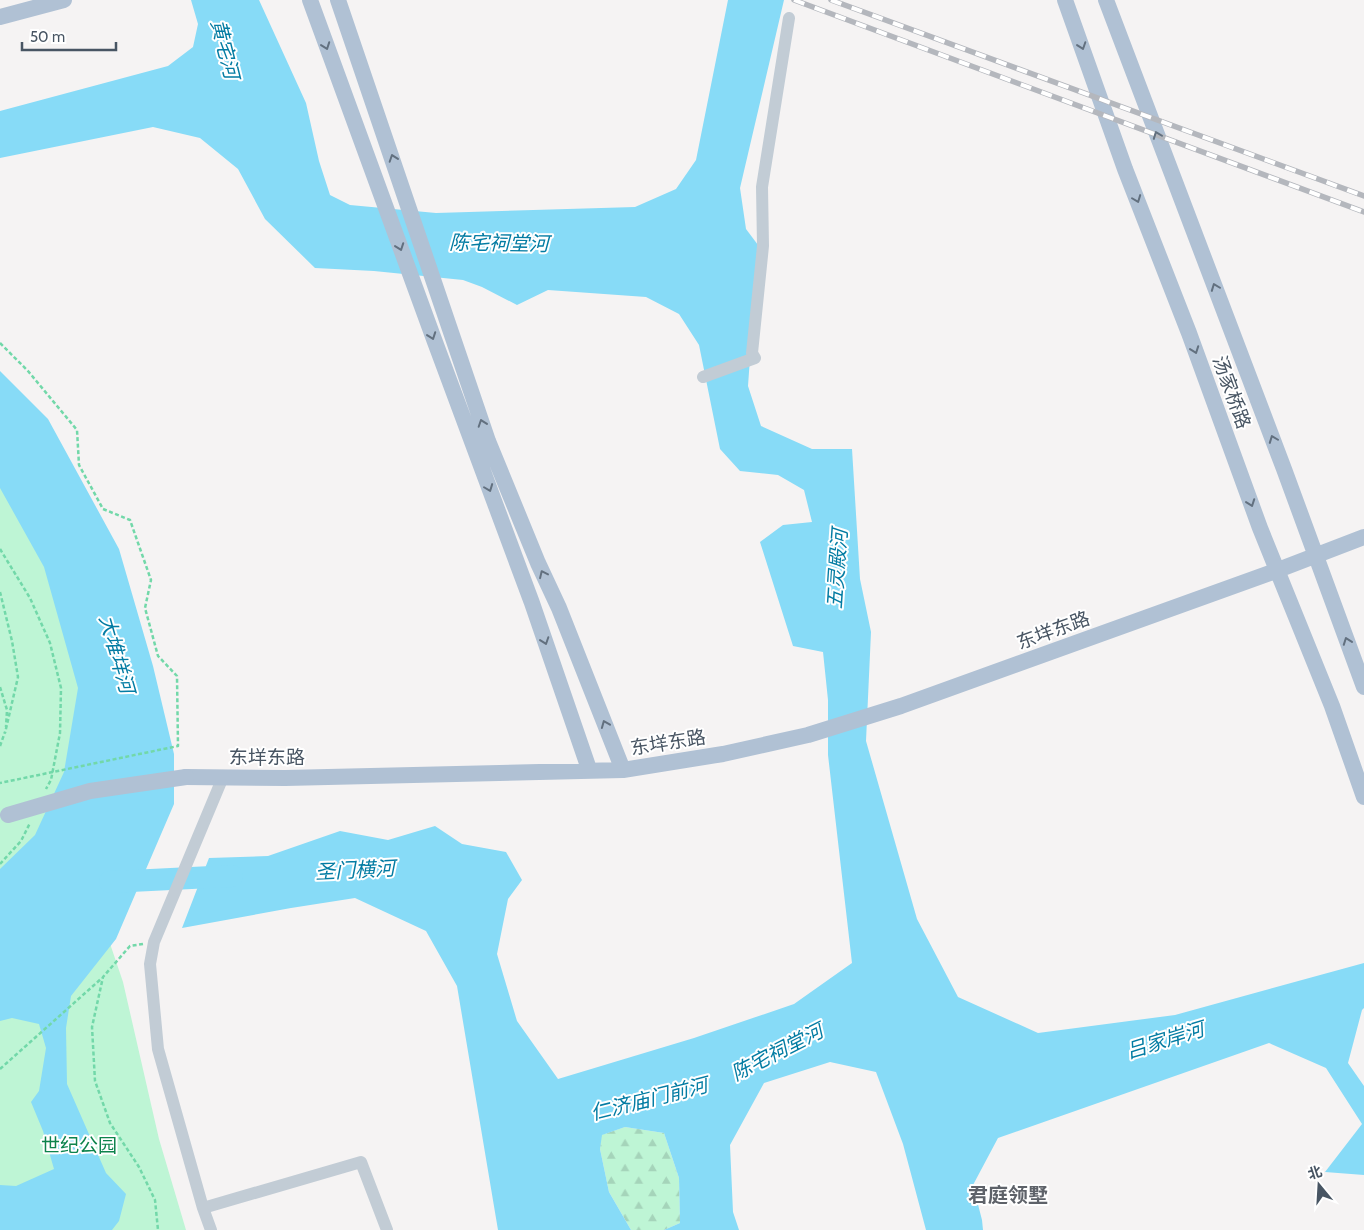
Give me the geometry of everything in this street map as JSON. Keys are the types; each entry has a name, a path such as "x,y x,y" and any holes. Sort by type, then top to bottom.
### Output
{"main road":[{"path":"0,17 64,0"},
{"path":"310,0 532,603 589,769"},
{"path":"338,0 488,441 538,563 559,608 623,770"},
{"name":"汤家桥路","path":"1065,0 1125,169 1189,333 1260,528 1332,706 1364,797"},
{"name":"汤家桥路","path":"1106,0 1284,469 1364,687"},
{"name":"东垟东路","path":"4,816 90,791 186,777 285,778 589,769 623,770 722,754 808,735 901,706 1278,570 1364,537"}],"street":[{"path":"703,377 755,358 752,353 763,246 762,187 789,18"},
{"path":"211,1230 158,1049 150,964 154,942 223,777"},
{"path":"203,1208 361,1162 387,1230"}],"path":[{"path":"0,343 28,371 77,430 79,465 103,509 130,520 151,580 146,608 158,656 177,676 178,746 0,783"},
{"path":"0,548 30,598 50,643 61,688 60,733 51,780 42,797"},
{"path":"0,592 12,641 18,678 5,733 0,746"},
{"path":"0,687 7,710 5,733"},
{"path":"0,864 21,841 30,823"},
{"path":"0,1069 103,977 130,946 154,942"},
{"path":"103,977 92,1027 95,1081 110,1123 139,1167 155,1200 158,1230"}],"green space":[{"name":"世纪公园","path":"0,387 137,648 100,914 123,982 159,1139 186,1230 0,1230"},
{"path":"625,1127 664,1133 679,1178 680,1223 664,1230 631,1230 609,1192 600,1149 601,1135"}],"water":[{"path":"191,0 259,0 306,103 319,161 330,195 350,205 436,213 635,207 676,189 696,160 728,0 784,0 740,188 746,229 758,245 748,386 761,426 812,449 852,449 860,579 871,632 866,741 917,919 958,997 1038,1033 1175,1015 1364,963 1364,1008 1348,1063 1364,1086 1364,1175 1325,1172 1362,1124 1326,1068 1269,1043 998,1138 973,1185 983,1230 926,1230 903,1144 876,1072 830,1062 764,1083 730,1145 733,1212 739,1230 664,1230 680,1223 679,1178 664,1133 625,1127 602,1135 600,1149 609,1192 631,1230 498,1230 457,986 426,931 355,898 182,928 209,858 268,856 340,831 388,840 435,826 462,844 506,852 522,880 508,899 497,954 517,1021 558,1079 694,1038 794,1004 852,963 828,755 828,700 823,652 793,646 760,542 783,525 812,522 804,490 778,475 740,471 720,449 699,345 679,314 646,297 548,290 517,305 482,287 463,280 374,271 315,268 265,219 238,169 200,138 153,127 0,158 0,111 168,66 193,47 198,24"},
{"name":"大堆垟河","path":"0,371 48,419 119,549 153,666 174,754 174,804 116,939 71,996 66,1028 67,1084 106,1173 126,1194 119,1221 112,1230 0,1230 0,1185 16,1186 54,1169 43,1131 31,1102 39,1091 46,1048 39,1024 12,1018 0,1021 0,869 35,835 64,772 78,688 44,567 0,488"}],"waterway":[{"name":"圣门横河","path":"110,882 232,876"}],"railway":[{"path":"794,0 1364,212"},
{"path":"831,0 1364,196"}],"district":[{"name":"君庭领墅","path":"1008,1195"}],"water label":[{"name":"黄宅河","path":"225,49"},
{"name":"陈宅祠堂河","path":"499,243"},
{"name":"五灵殿河","path":"837,569"},
{"name":"吕家岸河","path":"1165,1040"},
{"name":"陈宅祠堂河","path":"777,1052"},
{"name":"仁济庙门前河","path":"649,1099"}]}
